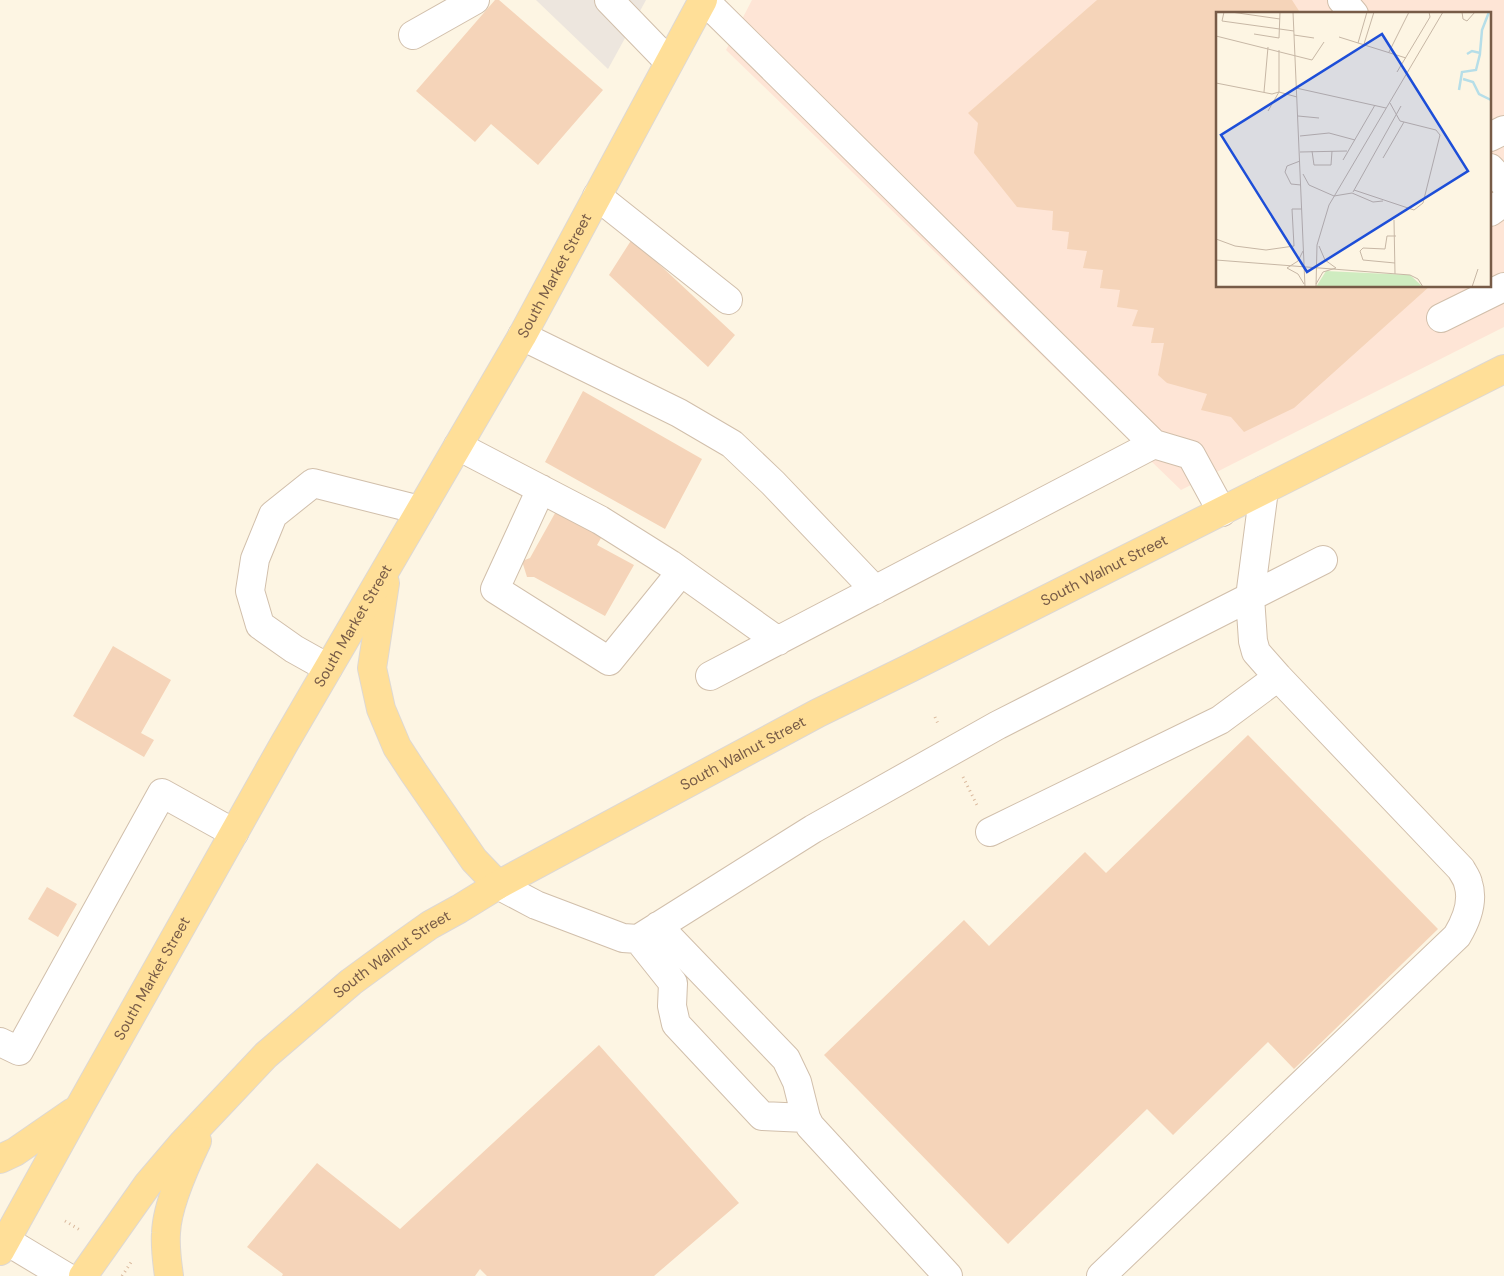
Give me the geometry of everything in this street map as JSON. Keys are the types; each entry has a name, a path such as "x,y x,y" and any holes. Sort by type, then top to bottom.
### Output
{"main road":[{"name":"South Market Street","path":"2,1243 328,668 522,336 704,0"},
{"name":"South Walnut Street","path":"83,1276 148,1184 208,1115 266,1055 351,982 430,925 498,884 818,713 1504,369"},
{"path":"388,565 372,668 381,709 397,747 419,780 474,860 498,884"},
{"path":"0,1159 15,1152 79,1108"},
{"path":"169,1276 166,1232 173,1202 184,1168 208,1115"}],"street":[{"path":"413,35 475,0"},
{"path":"609,0 669,62"},
{"path":"704,0 1154,444 1191,455 1222,512"},
{"path":"1342,0 1352,12"},
{"path":"1492,137 1504,130"},
{"path":"1492,170 1504,183"},
{"path":"597,196 728,300"},
{"path":"1492,211 1504,202"},
{"path":"1441,318 1504,287"},
{"path":"522,336 679,413 732,444 773,483 875,590"},
{"path":"710,676 1154,444"},
{"path":"458,446 600,520 681,572 778,641"},
{"path":"328,668 294,649 260,625 250,591 255,559 273,515 313,484 420,510"},
{"path":"541,489 495,589 609,661 681,572"},
{"path":"1101,1276 1457,936 1467,916 1470,897 1468,883 1461,869 1256,652 1253,641 1250,597 1264,490"},
{"path":"498,884 536,905 623,938 648,932 813,829 998,724 1323,560"},
{"path":"990,832 1220,720 1278,677"},
{"path":"0,1042 19,1051 162,793 234,834"},
{"path":"648,932 673,983 672,1006 676,1024 762,1116 806,1118"},
{"path":"648,932 786,1059 796,1082 810,1126 948,1276"},
{"path":"2,1243 65,1276"}],"path":[{"path":"66,1221 85,1233"},
{"path":"122,1276 133,1258"}],"shaded area":[{"path":"536,0 646,0 608,69"},
{"path":"752,0 1504,0 1504,327 1181,490 726,50"}],"building":[{"path":"495,0 499,0 603,90 538,165 491,124 475,142 416,91"},
{"path":"1097,0 1292,0 1300,12 1216,12 1216,288 1428,288 1294,408 1244,432 1231,417 1201,410 1207,394 1167,383 1158,375 1164,343 1151,343 1154,328 1132,326 1138,310 1117,307 1120,290 1100,288 1103,270 1083,268 1087,251 1067,249 1069,232 1052,230 1053,211 1017,207 974,153 978,123 968,113"},
{"path":"632,239 735,335 708,367 609,275"},
{"path":"583,391 702,459 665,529 545,462"},
{"path":"559,506 605,531 597,545 634,565 605,616 534,577 527,577 522,561 530,558"},
{"path":"113,646 171,680 141,733 154,740 144,757 73,716"},
{"path":"1248,735 1438,929 1294,1069 1268,1042 1173,1135 1147,1109 1008,1244 824,1055 964,920 989,946 1085,852 1106,873"},
{"path":"47,887 77,904 58,937 28,919"},
{"path":"599,1045 739,1203 654,1276 487,1276 480,1269 475,1276 282,1276 283,1274 247,1247 317,1163 400,1229"}]}
